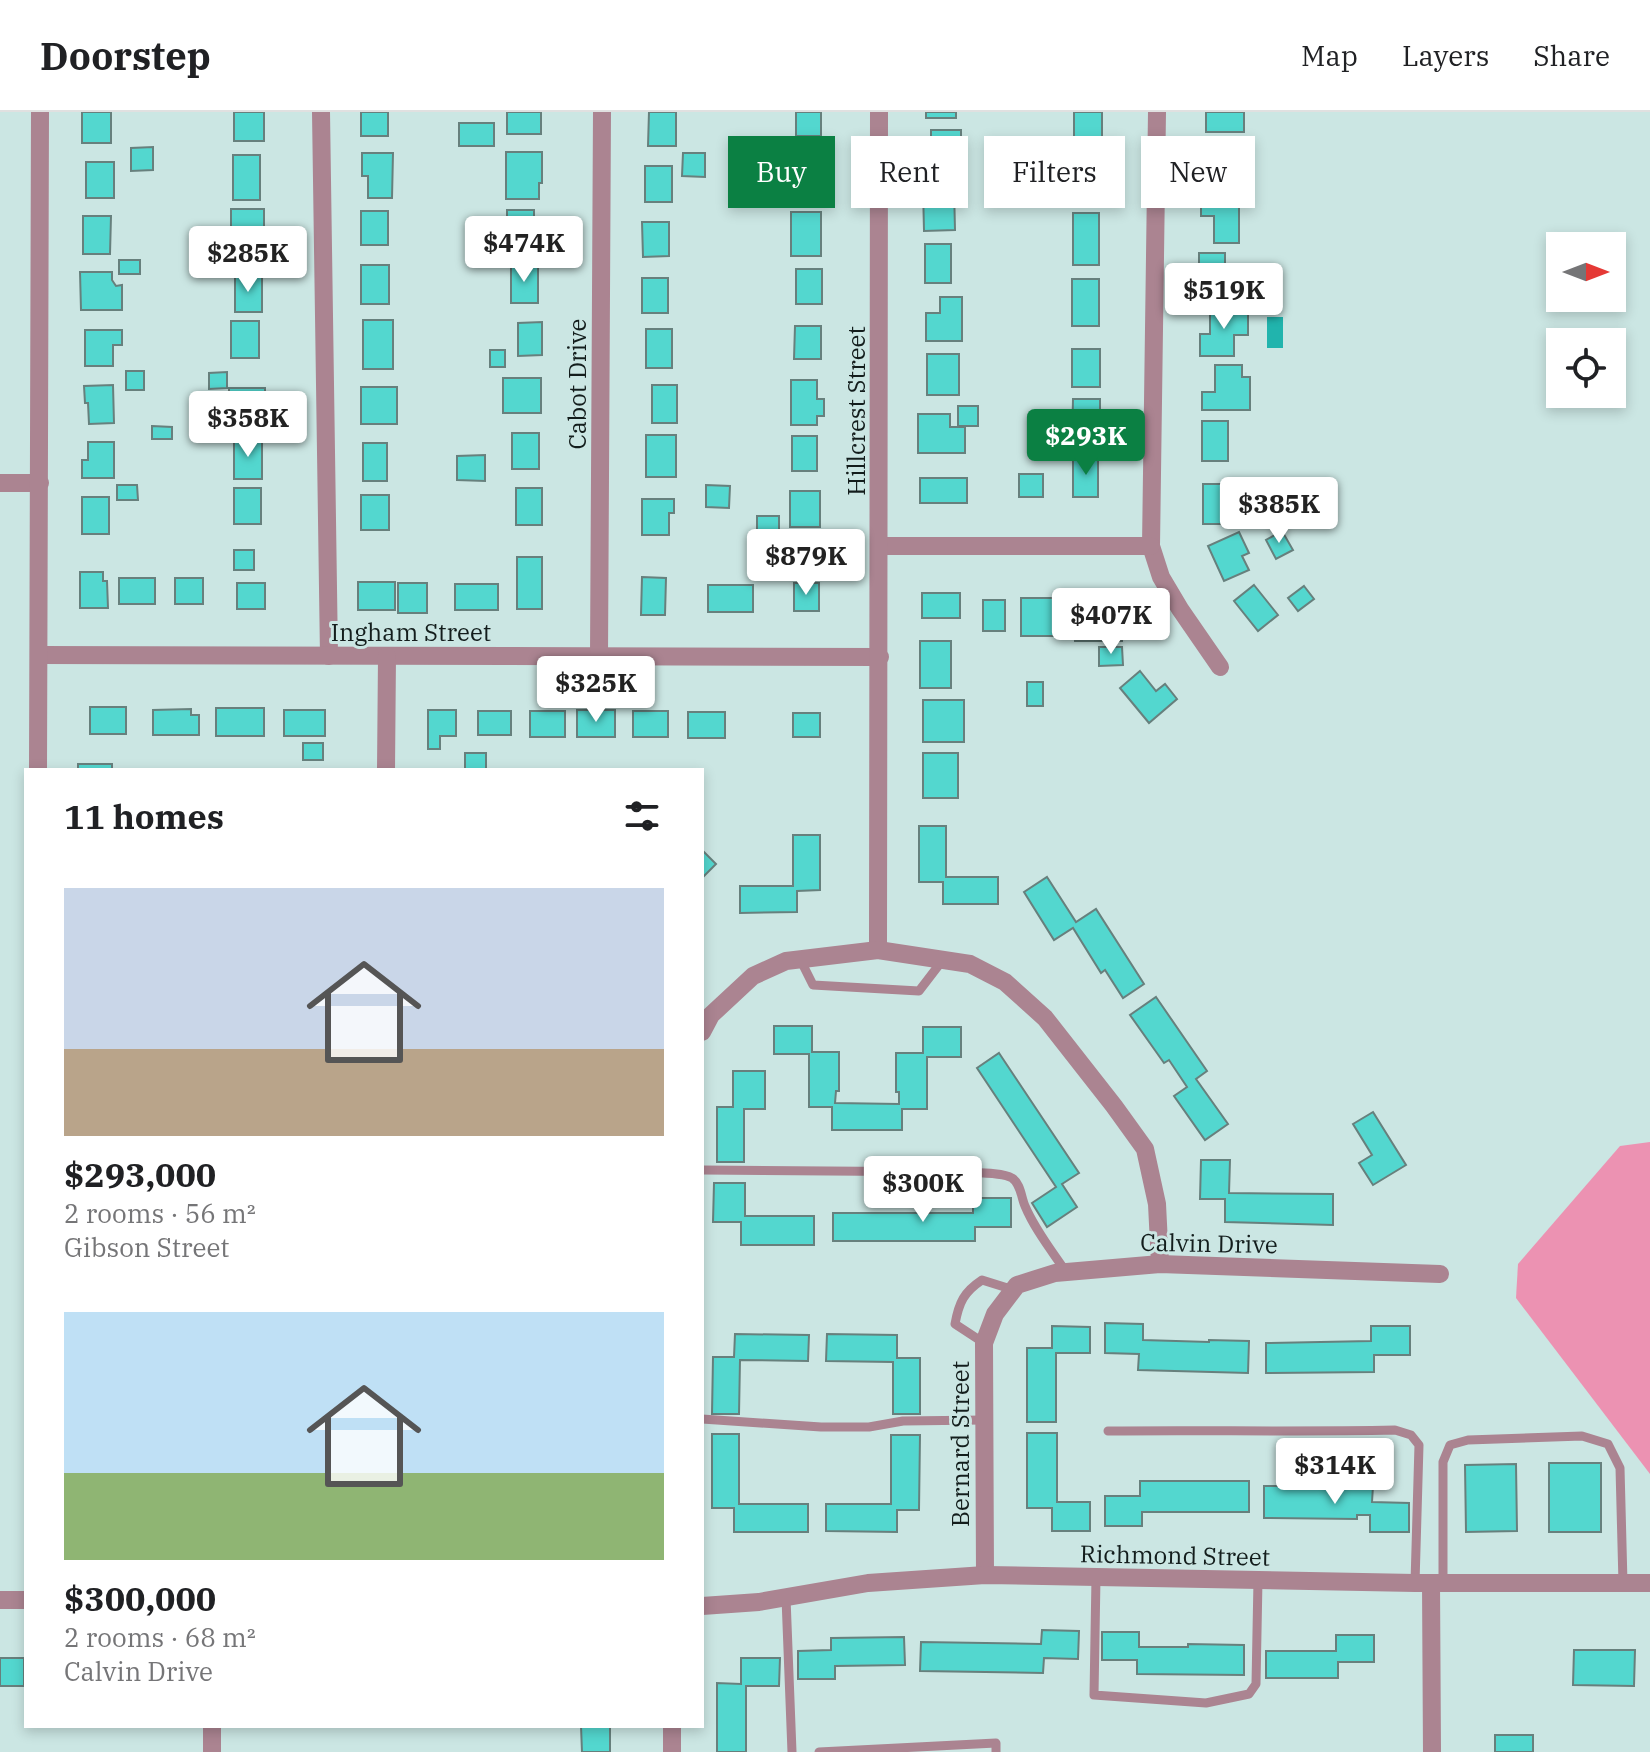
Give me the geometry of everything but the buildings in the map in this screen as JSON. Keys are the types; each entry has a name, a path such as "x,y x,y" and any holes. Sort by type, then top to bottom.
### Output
{"street":[{"path":"38,768 40,112"},
{"path":"321,112 329,656"},
{"name":"Cabot Drive","path":"599,657 602,112"},
{"name":"Hillcrest Street","path":"878,950 879,112"},
{"path":"1157,112 1151,546 1161,577 1220,667"},
{"path":"0,483 40,483"},
{"path":"880,546 1151,546"},
{"name":"Ingham Street","path":"39,655 880,657"},
{"path":"386,768 387,656"},
{"path":"704,1028 711,1015 753,976 786,961 878,950 970,964 1005,982 1045,1018 1145,1149 1157,1204 1160,1264"},
{"name":"Calvin Drive","path":"995,1314 1017,1285 1066,1272 1160,1264 1440,1274"},
{"name":"Bernard Street","path":"985,1575 984,1343 995,1314"},
{"name":"Richmond Street","path":"704,1606 759,1602 868,1583 985,1575 1430,1583 1650,1583"},
{"path":"1430,1583 1432,1752"},
{"path":"0,1600 24,1600"},
{"path":"212,1728 212,1752"},
{"path":"672,1728 672,1752"}],"lane":[{"path":"800,959 813,985 919,991 944,960"},
{"path":"704,1170 1004,1175 1013,1178 1019,1186 1032,1220 1066,1272"},
{"path":"984,1343 955,1324 967,1290 982,1280 1014,1290"},
{"path":"704,1419 821,1427 869,1427 903,1421 984,1420"},
{"path":"1108,1431 1395,1430 1411,1435 1419,1445 1430,1583"},
{"path":"1430,1583 1443,1462 1450,1445 1468,1440 1582,1436 1608,1444 1620,1468 1623,1583"},
{"path":"1096,1577 1094,1695 1206,1703 1249,1694 1256,1684 1258,1580"},
{"path":"786,1598 792,1752"},
{"path":"819,1752 996,1743 996,1752"}],"shaded area":[{"path":"1650,1142 1650,1474 1516,1298 1518,1264 1620,1146"}],"water":[{"path":"1267,317 1283,317 1283,348 1267,348"}]}
